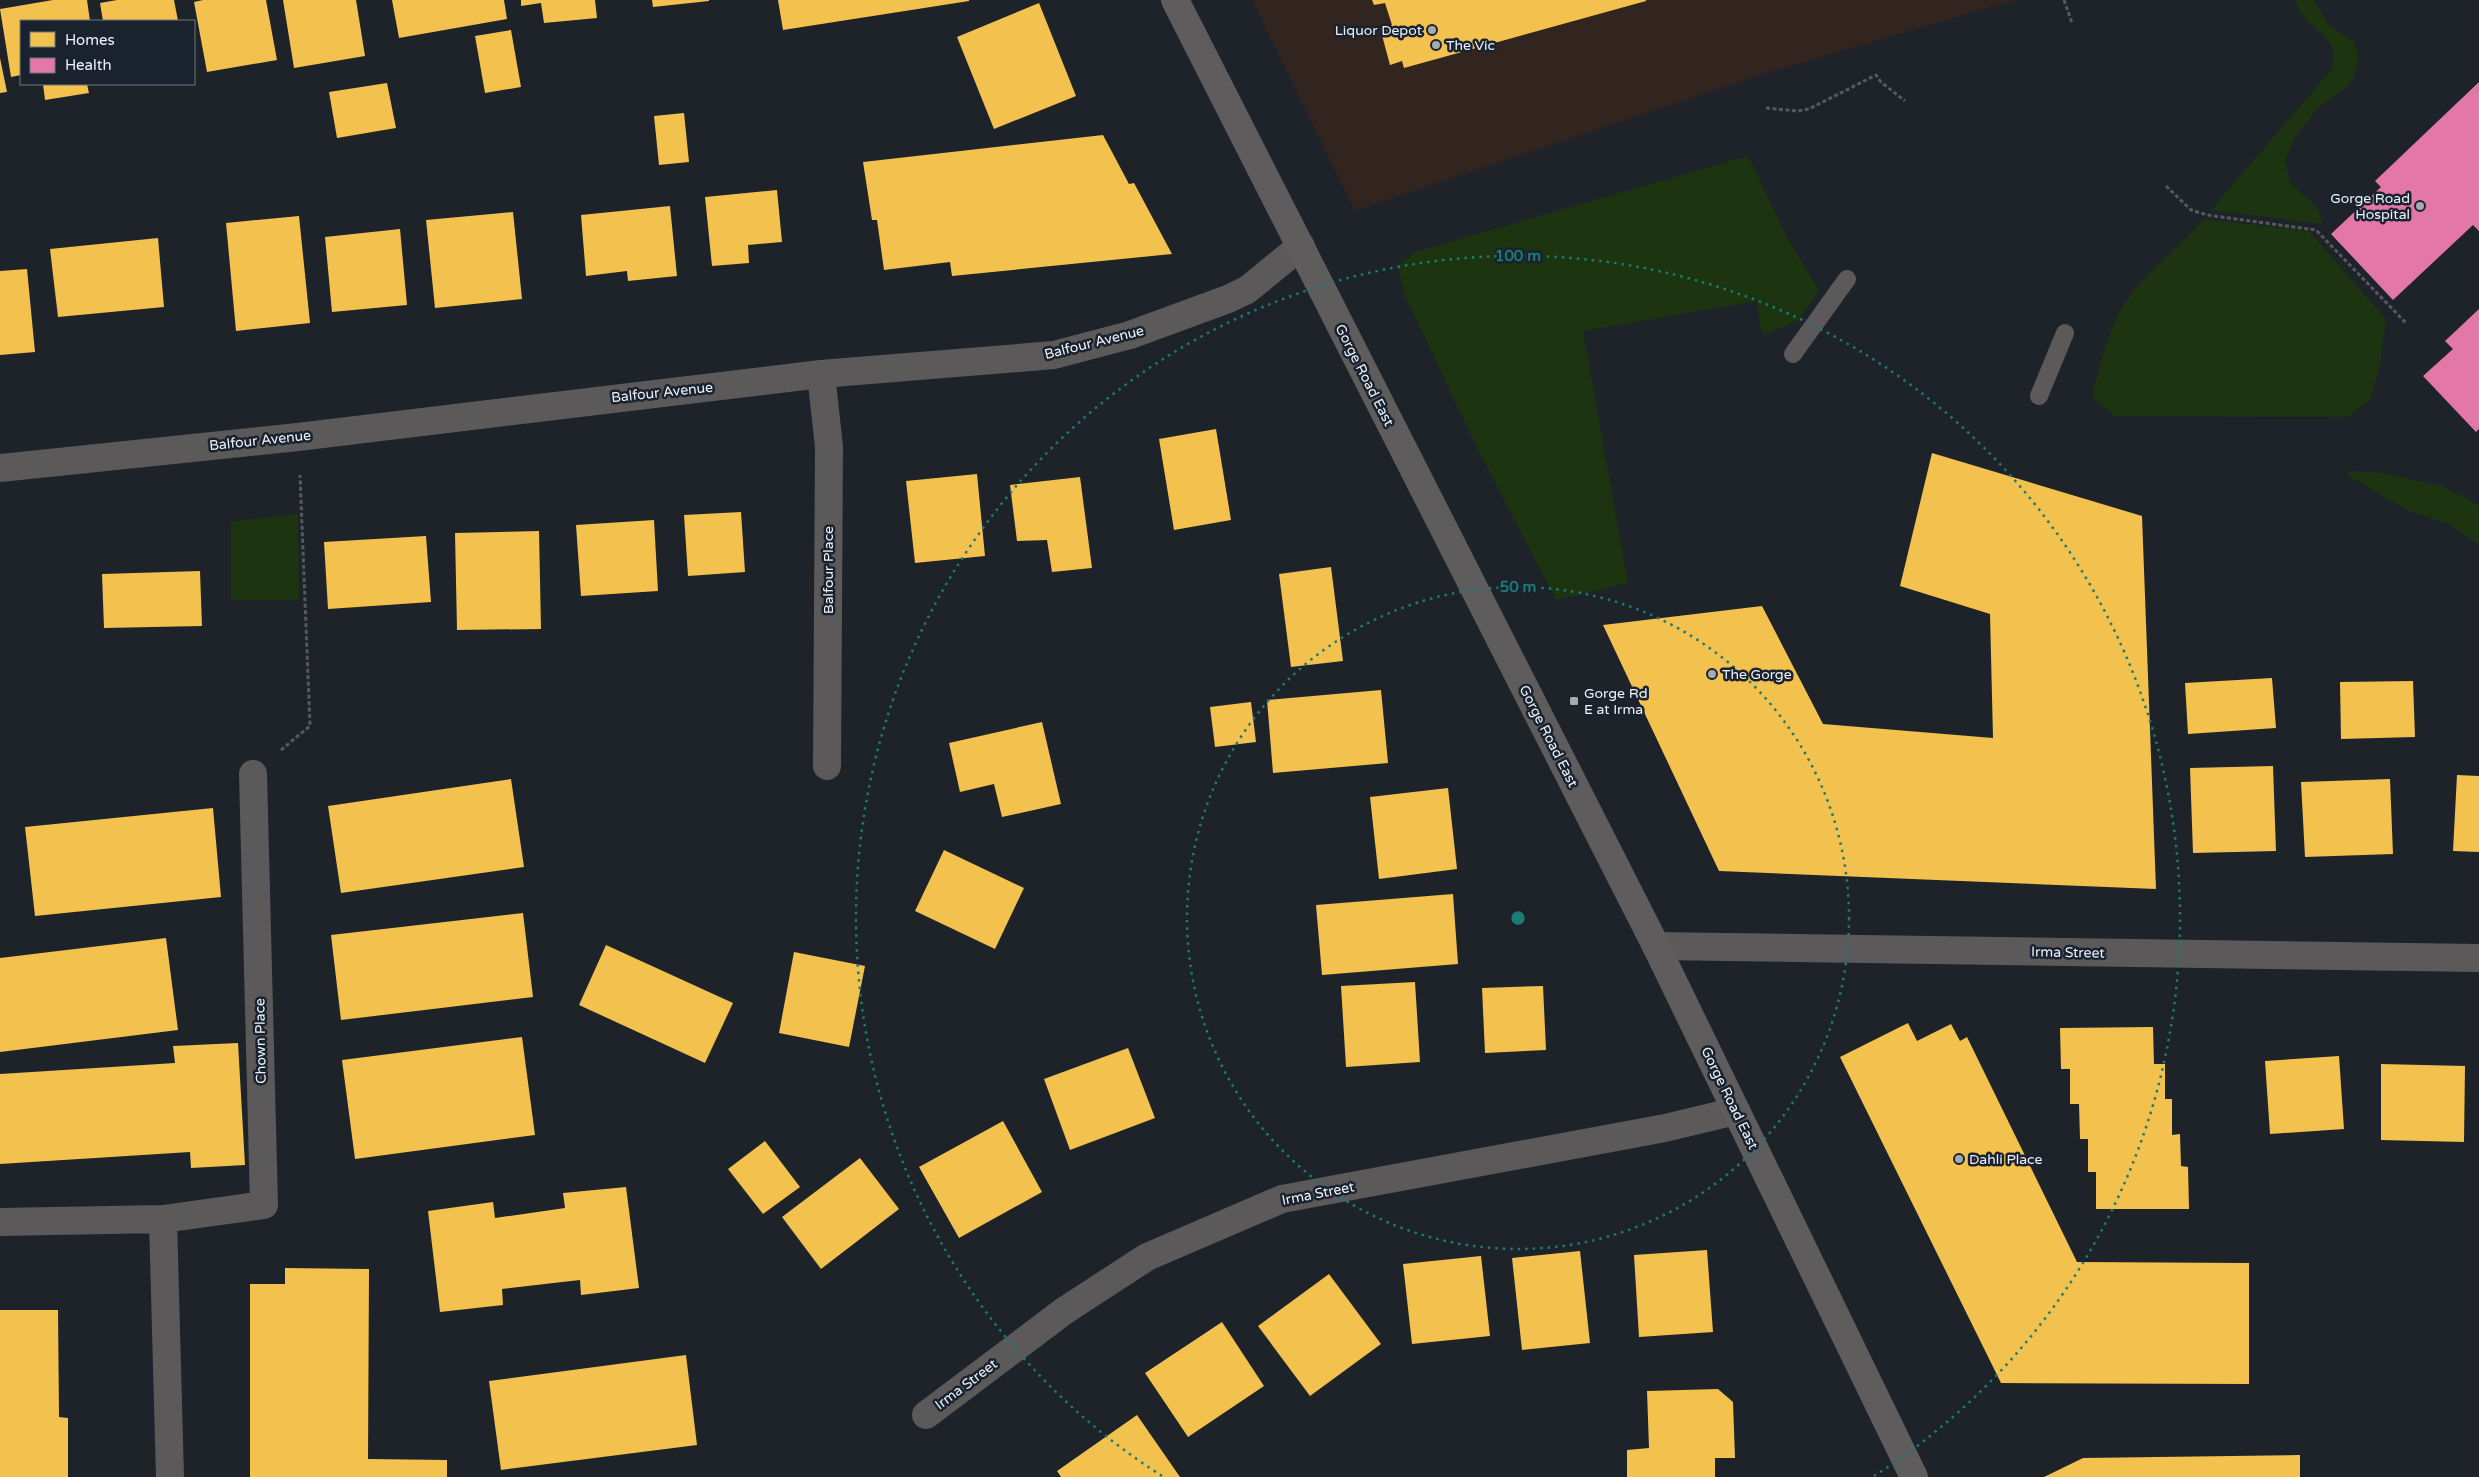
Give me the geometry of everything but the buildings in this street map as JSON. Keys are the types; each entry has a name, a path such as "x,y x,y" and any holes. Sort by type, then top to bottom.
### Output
{"main road":[{"name":"Gorge Road East","path":"1175,0 1656,946 1914,1477"}],"street":[{"name":"Balfour Avenue","path":"0,468 298,437 821,374 1054,355 1130,335 1228,299 1247,290 1301,246"},
{"name":"Balfour Place","path":"821,374 829,447 827,766"},
{"name":"Chown Place","path":"0,1222 163,1219 264,1205 253,774"},
{"name":"Irma Street","path":"1656,946 2479,958"},
{"name":"Irma Street","path":"926,1415 1064,1311 1147,1256 1282,1199 1665,1128 1736,1111"},
{"path":"163,1219 170,1477"}],"lane":[{"path":"1793,354 1846,279"},
{"path":"2039,396 2065,333"}],"path":[{"path":"2064,0 2072,23"},
{"path":"1766,108 1796,111 1809,109 1876,75 1881,82 1905,101"},
{"path":"2166,186 2191,210 2207,215 2316,230 2406,323"},
{"path":"253,774 310,726 298,437"}],"shaded area":[{"path":"1252,0 2016,0 1774,71 1355,211"}],"green space":[{"path":"2295,0 2314,0 2328,24 2353,41 2359,57 2353,80 2345,89 2320,106 2296,136 2285,160 2290,183 2318,208 2322,224 2211,210 2332,69 2333,51 2327,39 2304,17"},
{"path":"1748,156 1788,239 1819,290 1799,320 1762,335 1757,301 1583,331 1628,583 1556,600 1474,442 1404,293 1398,266 1415,252"},
{"path":"2204,219 2309,231 2386,319 2380,365 2370,400 2347,417 2115,416 2092,396 2108,338 2123,306 2151,272"},
{"path":"2350,471 2382,473 2442,486 2479,505 2479,545 2451,525 2407,510 2347,475"},
{"path":"298,514 299,600 231,600 231,522"}],"place":[{"name":"Liquor Depot","path":"1432,30"},
{"name":"The Vic","path":"1436,45"},
{"name":"Gorge Road Hospital","path":"2420,206"},
{"name":"The Gorge","path":"1712,674"},
{"name":"Gorge Rd E at Irma","path":"1574,701"},
{"name":"Dahli Place","path":"1959,1159"}]}
